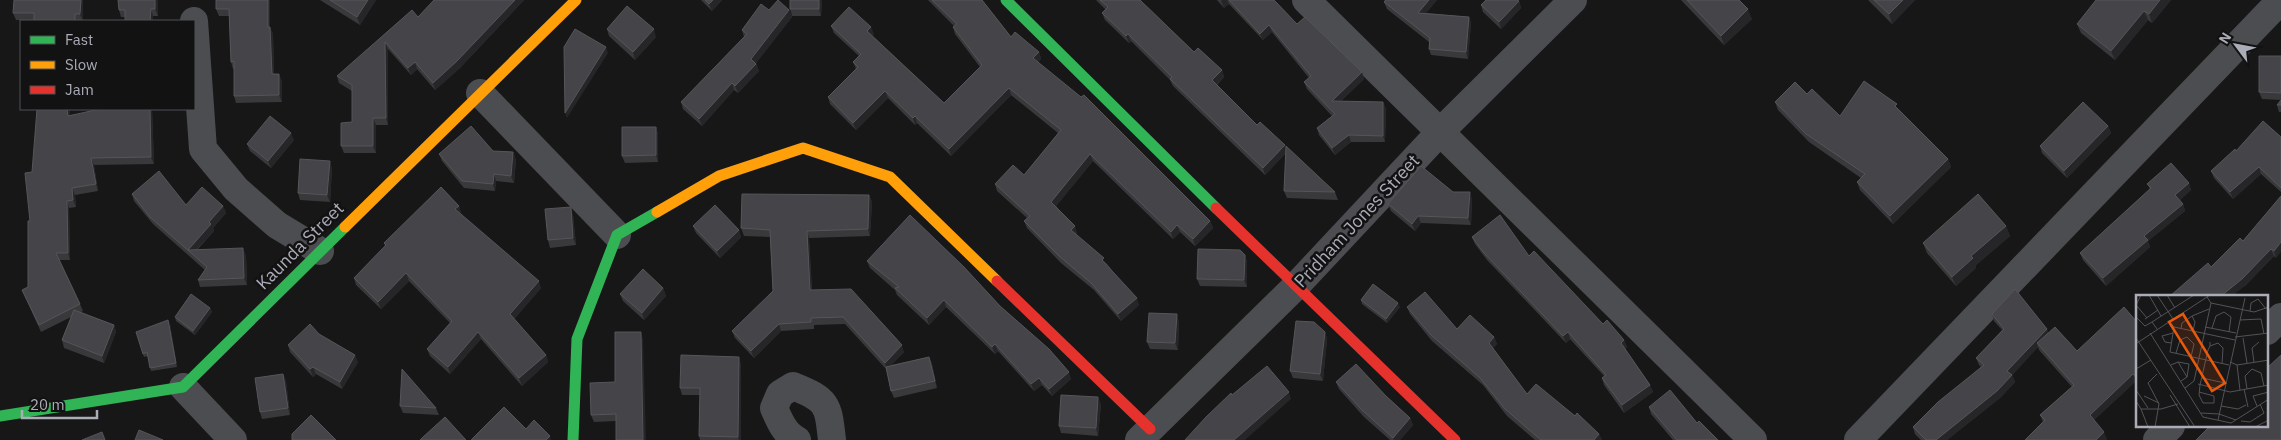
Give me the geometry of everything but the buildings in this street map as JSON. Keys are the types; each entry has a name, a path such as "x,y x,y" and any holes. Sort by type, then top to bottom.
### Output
{"street":[{"path":"192,0 194,20"},
{"path":"1006,0 1295,287 1455,440"},
{"path":"1306,0 1753,440"},
{"name":"Pridham Jones Street","path":"1145,434 1295,287 1441,131 1573,0"},
{"path":"1858,440 2280,1"},
{"name":"Kaunda Street","path":"183,387 480,93 566,3"},
{"path":"195,35 203,148 236,189 277,225 320,251"},
{"path":"480,93 616,235"},
{"path":"573,440 577,339 616,235 719,176 803,148 890,177 1145,434"},
{"path":"2268,330 2281,317"},
{"path":"797,440 791,437 780,422 774,408 780,394 793,386 818,396 829,412 832,440"},
{"path":"0,416 183,387 233,440"},
{"path":"2157,440 2169,428"}],"traffic: fast":[{"path":"1006,0 1216,208"},
{"path":"573,440 577,339 617,235 657,212"},
{"path":"0,416 183,387 345,227"}],"traffic: slow":[{"path":"345,227 576,0"},
{"path":"657,212 719,176 803,148 890,177 997,281"}],"traffic: jam":[{"path":"1216,208 1455,440"},
{"path":"997,281 1150,429"}]}
